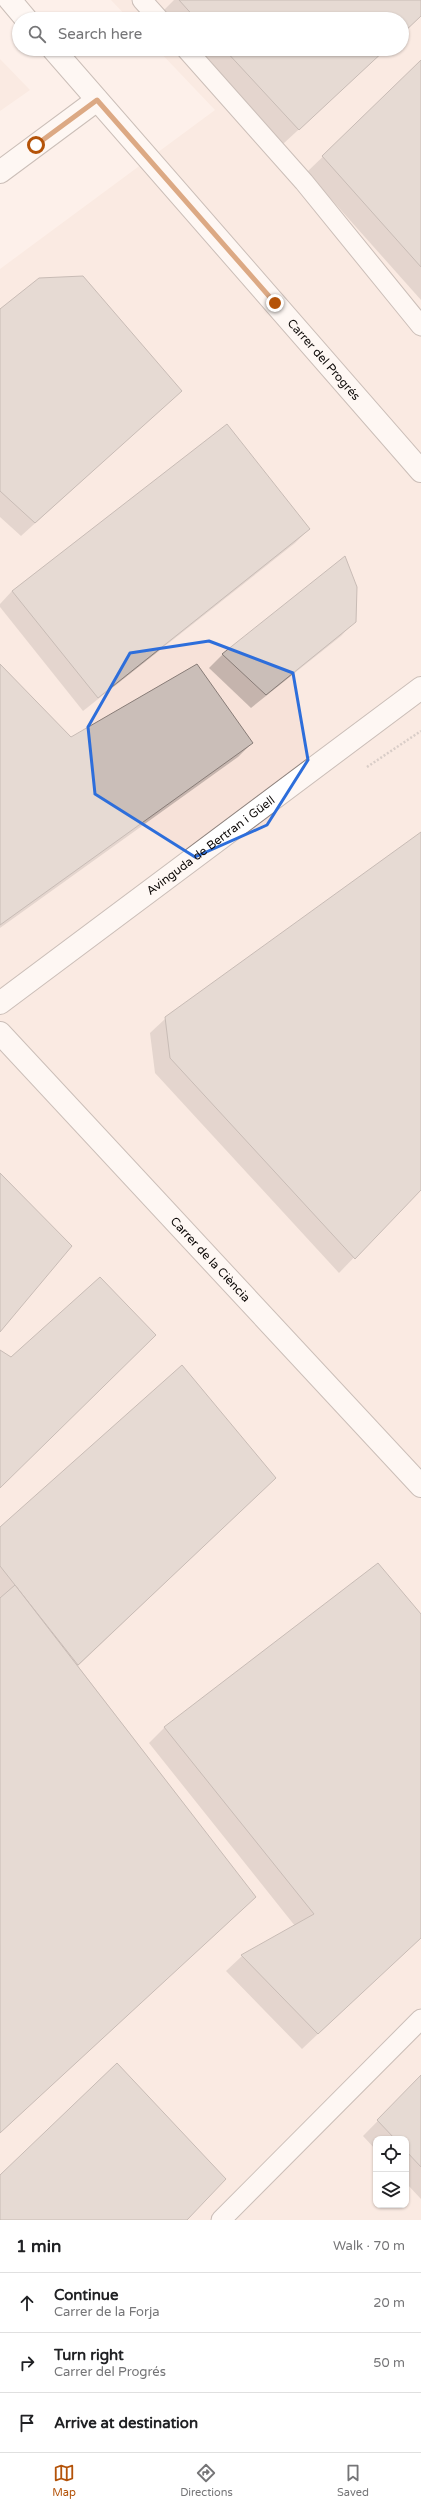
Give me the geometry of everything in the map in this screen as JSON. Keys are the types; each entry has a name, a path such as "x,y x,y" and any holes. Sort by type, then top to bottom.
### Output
{"street":[{"path":"10,0 20,12"},
{"name":"Carrer del Progrés","path":"59,56 421,471"},
{"path":"0,172 97,100"},
{"name":"Avinguda de Bertran i Güell","path":"0,1003 421,688"},
{"name":"Carrer de la Ciència","path":"0,1033 421,1486"}],"lane":[{"path":"142,0 153,12"},
{"path":"192,56 304,182 421,326"},
{"path":"221,2220 421,2019"}],"path":[{"path":"392,749 421,731"}],"highlighted area":[{"path":"209,641 293,673 308,760 267,825 195,857 95,794 88,727 130,653"}],"shaded area":[{"path":"111,0 421,0 421,2220 0,2220 0,269 215,110 164,56 409,56 409,12 122,12"},
{"path":"0,59 30,90 0,111"}],"building":[{"path":"179,0 421,0 421,16 409,27 409,12 190,12"},
{"path":"230,56 378,56 299,130"},
{"path":"421,60 421,267 322,156"},
{"path":"83,276 182,391 35,523 0,491 0,309 39,278"},
{"path":"227,424 310,529 98,698 12,591"},
{"path":"345,556 357,587 356,622 266,695 222,654"},
{"path":"0,664 71,737 197,664 253,743 0,925"},
{"path":"421,832 421,1190 355,1259 170,1058 165,1017"},
{"path":"0,1173 72,1246 0,1332"},
{"path":"100,1277 156,1335 0,1488 0,1350 11,1357"},
{"path":"182,1365 276,1478 78,1665 0,1566 0,1527"},
{"path":"378,1563 421,1614 421,1938 318,2034 241,1955 314,1914 164,1727"},
{"path":"15,1585 256,1897 0,2133 0,1598"},
{"path":"117,2063 226,2179 187,2220 0,2220 0,2175"},
{"path":"421,2075 421,2167 409,2154 409,2136 392,2136 377,2120"}],"route":[{"path":"36,145 97,100 275,303"}]}
